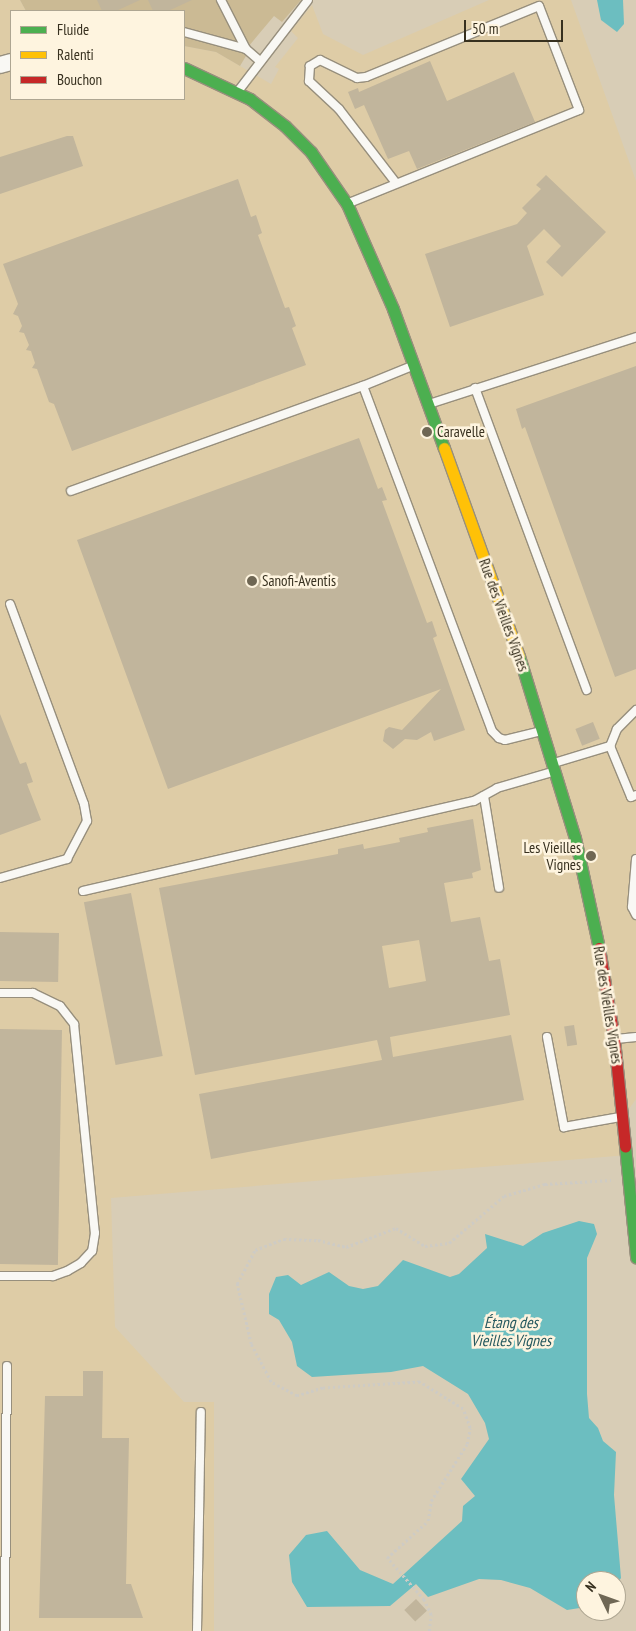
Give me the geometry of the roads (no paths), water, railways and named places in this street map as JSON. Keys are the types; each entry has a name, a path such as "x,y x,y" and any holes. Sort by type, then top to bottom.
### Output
{"street":[{"name":"Rue des Vieilles Vignes","path":"185,68 238,92 261,106 301,142 326,170 347,204 376,264 544,729 555,767 591,907 614,1039 624,1116 636,1257"}],"lane":[{"path":"221,0 246,49 260,61"},
{"path":"238,92 308,0"},
{"path":"347,204 579,110 539,6 366,77 357,78 320,60 310,66 309,81 339,109 396,183"},
{"path":"185,32 246,49"},
{"path":"427,404 636,337"},
{"path":"70,491 363,386 413,365"},
{"path":"363,386 495,735 505,740 544,729"},
{"path":"475,388 587,690"},
{"path":"0,878 66,860 87,821 84,804 10,604"},
{"path":"636,710 617,729 610,746 630,797 636,794"},
{"path":"83,891 484,796 496,788 610,746"},
{"path":"484,796 499,888"},
{"path":"636,859 632,907 636,915"},
{"path":"0,993 33,993 60,1006 74,1024 95,1233 92,1250 81,1264 67,1271 52,1276 0,1276"},
{"path":"547,1036 564,1127 624,1116"},
{"path":"614,1039 636,1037"},
{"path":"5,1631 7,1366"},
{"path":"197,1631 201,1412"}],"water":[{"path":"597,0 623,0 624,24 617,32 601,20"},
{"name":"Étang des Vieilles Vignes","path":"579,1221 594,1224 597,1234 587,1258 587,1394 589,1418 598,1428 603,1441 616,1452 614,1495 620,1571 576,1571 576,1609 567,1610 530,1588 501,1580 479,1579 428,1597 416,1584 390,1606 307,1607 292,1582 289,1555 306,1535 327,1531 360,1570 393,1584 462,1521 463,1506 475,1496 461,1479 489,1439 485,1423 468,1394 423,1366 391,1372 312,1377 297,1366 292,1342 279,1320 269,1314 269,1294 276,1277 288,1275 301,1285 329,1272 349,1286 363,1289 378,1286 403,1260 450,1277 459,1274 487,1248 485,1234 523,1246 543,1233"}],"place":[{"name":"Caravelle","path":"427,432"},
{"name":"Sanofi-Aventis","path":"252,581"},
{"name":"Les Vieilles Vignes","path":"591,856"}]}
